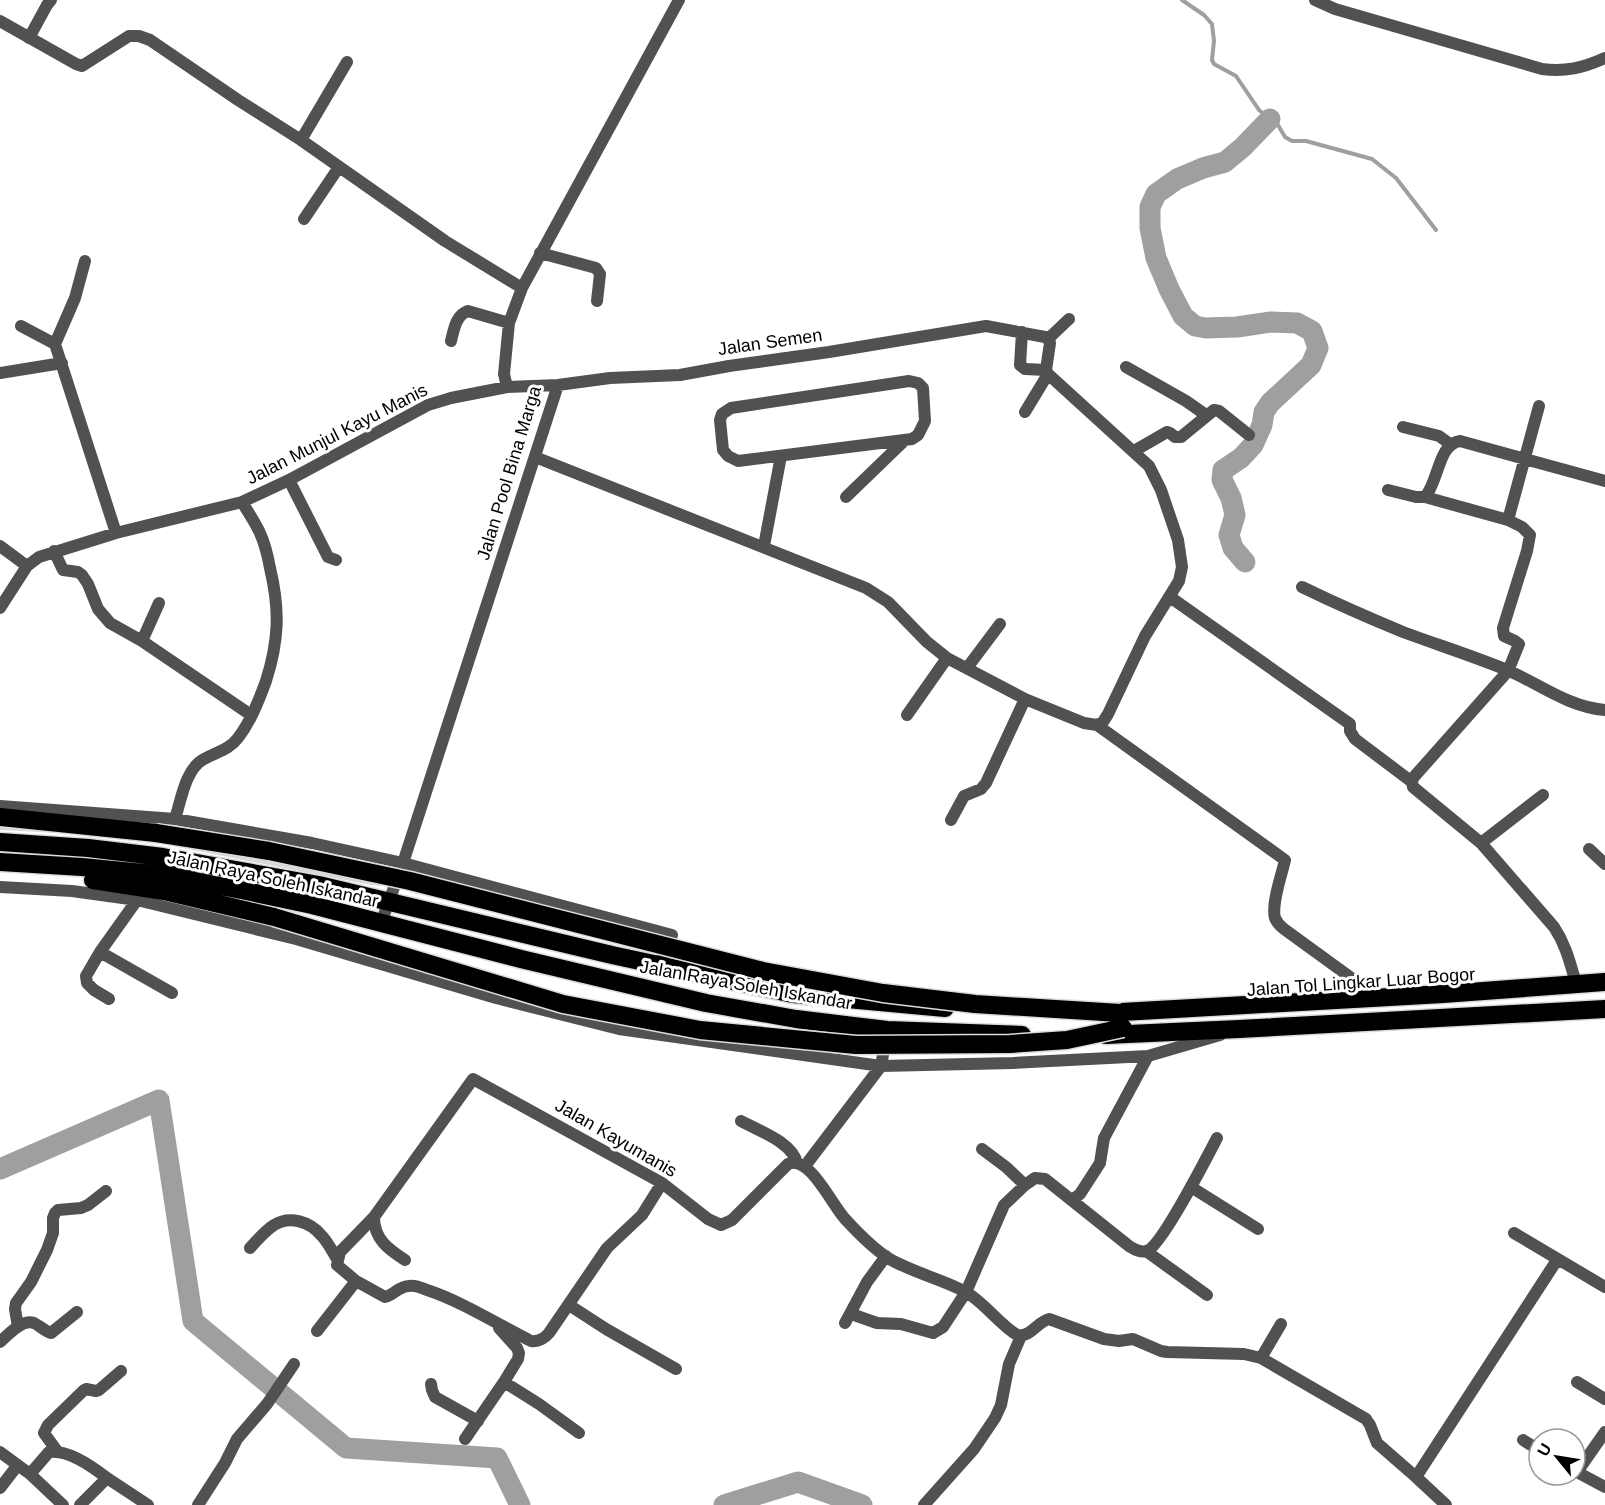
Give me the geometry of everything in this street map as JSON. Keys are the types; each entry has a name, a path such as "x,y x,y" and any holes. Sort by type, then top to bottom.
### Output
{"highway":[{"path":"0,817 156,833 269,851 410,881 763,972 883,993 1121,1020"},
{"name":"Jalan Raya Soleh Iskandar","path":"0,842 88,848 163,857 319,885 572,946 793,994 890,1004 1004,1013 1076,1014 1379,998 1605,981"},
{"name":"Jalan Raya Soleh Iskandar","path":"0,862 82,867 164,876 257,893 706,1003 796,1019 887,1030 1003,1035 1088,1035 1605,1009"},
{"path":"0,872 85,879 164,891 274,917 563,1004 700,1030 856,1045 1010,1044 1067,1040 1121,1020"},
{"name":"Jalan Tol Lingkar Luar Bogor","path":"1121,1020 1605,987"},
{"name":"Jalan Tol Lingkar Luar Bogor","path":"1121,1020 1605,1000"},
{"path":"1003,1035 1004,1013"}],"street":[{"path":"29,38 51,0"},
{"name":"Jalan Pool Bina Marga","path":"381,923 403,862 558,385 507,387 504,374 509,323 522,288 540,253 679,0"},
{"path":"1315,0 1335,9 1542,69 1559,71 1573,69 1588,66 1605,58"},
{"path":"0,21 82,66 129,36 150,40 301,140 446,241 522,288"},
{"path":"301,140 348,62"},
{"path":"304,219 339,167"},
{"path":"540,253 596,268 600,274 597,301"},
{"path":"55,344 75,298 85,261"},
{"path":"451,341 458,319 468,310 509,323"},
{"path":"1024,412 1047,372 1050,347 1048,339 1069,319"},
{"path":"21,326 55,344 116,533"},
{"name":"Jalan Semen","path":"558,385 609,378 680,375 986,326 1041,335 1048,339"},
{"path":"1022,332 1020,365 1025,369 1047,372 1149,466 1161,490 1178,540 1181,574 1170,597 1145,636 1108,714 1103,722 1097,725"},
{"path":"0,373 62,363"},
{"path":"1126,367 1206,415"},
{"path":"914,382 923,388 925,421 918,435 912,439 781,456 738,461 728,456 723,450 720,420 722,414 730,408 914,382"},
{"name":"Jalan Munjul Kayu Manis","path":"0,608 27,566 39,557 116,533 242,502 289,480 428,405 507,387"},
{"path":"1508,520 1539,406"},
{"path":"1134,451 1167,432 1175,437 1181,437 1214,410 1249,435"},
{"path":"1403,427 1439,436 1450,444"},
{"path":"846,497 904,441"},
{"path":"1425,497 1431,490 1444,453 1450,444 1460,441 1605,481"},
{"path":"764,546 781,456"},
{"path":"535,457 853,582 888,602 927,642 947,658 1025,699 1084,723 1097,725 1285,860 1274,907 1274,916 1278,923 1379,998"},
{"path":"289,480 328,557 336,560"},
{"path":"1388,490 1425,497 1508,520 1522,527 1530,535 1503,628 1504,636 1519,644 1508,671 1413,778 1412,782"},
{"path":"175,819 190,773 202,760 231,747 246,728 261,696 274,651 278,614 267,554 261,535 242,502"},
{"path":"2,544 27,566"},
{"path":"54,551 63,570 82,574 99,609 110,623 142,641 251,715"},
{"path":"1302,587 1338,605 1508,671 1572,703 1605,710"},
{"path":"1170,597 1350,724 1350,731 1355,739 1412,782 1413,787 1481,843 1554,927 1566,950 1576,983"},
{"path":"142,641 159,603"},
{"path":"967,668 1000,624"},
{"path":"907,715 947,658"},
{"path":"951,820 964,796 981,789 986,783 1025,699"},
{"path":"1481,843 1543,795"},
{"path":"0,806 175,819 302,841 403,862 672,935 659,964"},
{"path":"1589,849 1605,864"},
{"path":"0,887 72,891 137,900 296,939 496,998 619,1029 881,1066 1013,1063 1148,1056 1239,1029"},
{"path":"109,999 87,983 86,976 137,900"},
{"path":"100,952 172,993"},
{"path":"801,1165 881,1066 887,1030"},
{"path":"1072,1200 1080,1194 1100,1163 1104,1138 1148,1056"},
{"name":"Jalan Kayumanis","path":"374,1217 473,1079 662,1183 708,1219 721,1225 732,1220 788,1164 793,1162 801,1165"},
{"path":"741,1121 786,1146 801,1165 813,1174 840,1215 886,1256 966,1292 1012,1332 1021,1336 1028,1334 1049,1319 1112,1340 1138,1341 1161,1351 1244,1354 1261,1358 1363,1417 1370,1425 1377,1443 1446,1505"},
{"path":"1146,1251 1159,1239 1191,1186 1216,1138"},
{"path":"982,1149 1025,1185"},
{"path":"886,1256 867,1282 848,1317 857,1316 877,1323 902,1324 933,1333 943,1327 966,1292 1004,1205 1035,1178 1046,1179 1129,1246 1146,1251 1207,1295"},
{"path":"374,1217 339,1252 337,1259 337,1265 356,1281 385,1297 392,1296 395,1291 407,1285 414,1286 441,1295 531,1341 537,1341 549,1334 607,1248 642,1215 662,1183"},
{"path":"1191,1186 1258,1228"},
{"path":"18,1327 16,1303 31,1282 47,1250 53,1233 54,1213 58,1210 81,1208 106,1191"},
{"path":"374,1217 378,1236 392,1251 405,1260"},
{"path":"250,1248 273,1225 280,1222 300,1221 323,1236 337,1259"},
{"path":"1514,1233 1605,1287"},
{"path":"1416,1477 1557,1260"},
{"path":"317,1331 356,1281"},
{"path":"569,1305 676,1369"},
{"path":"0,1342 26,1323 32,1322 51,1333 77,1312"},
{"path":"465,1439 518,1359 519,1353 514,1344 503,1334 497,1324"},
{"path":"1261,1358 1281,1324"},
{"path":"924,1505 974,1449 995,1418 1001,1405 1009,1364 1021,1336"},
{"path":"198,1505 225,1463 237,1439 267,1404 294,1364"},
{"path":"57,1451 44,1433 48,1425 84,1390 99,1390 121,1371"},
{"path":"504,1382 579,1433"},
{"path":"1577,1382 1605,1399"},
{"path":"431,1384 435,1397 478,1421"},
{"path":"1587,1457 1605,1432"},
{"path":"1523,1440 1527,1442"},
{"path":"30,1474 49,1452 57,1451 94,1468 148,1505"},
{"path":"0,1452 30,1474 63,1505"},
{"path":"0,1488 17,1466"},
{"path":"80,1505 107,1478"},
{"path":"1587,1478 1605,1487"}],"shaded area":[{"path":"0,821 111,830 388,881 381,886 371,885 142,840 101,835 0,830"}],"waterway":[{"path":"1182,0 1204,15 1212,24 1214,64 1236,76 1259,110 1278,125 1285,137 1292,141 1306,141 1372,159 1396,178 1436,230"},
{"path":"1245,562 1233,548 1229,535 1235,515 1231,498 1222,480 1223,470 1241,458 1253,445 1262,425 1264,412 1270,403 1311,365 1318,348 1312,331 1297,323 1271,322 1237,327 1206,328 1195,326 1183,316 1156,258 1150,228 1150,207 1156,194 1177,179 1225,162 1270,119"},
{"path":"0,1169 159,1100 193,1321 346,1448 497,1458 520,1505"},
{"path":"724,1505 798,1482 862,1505"}]}
